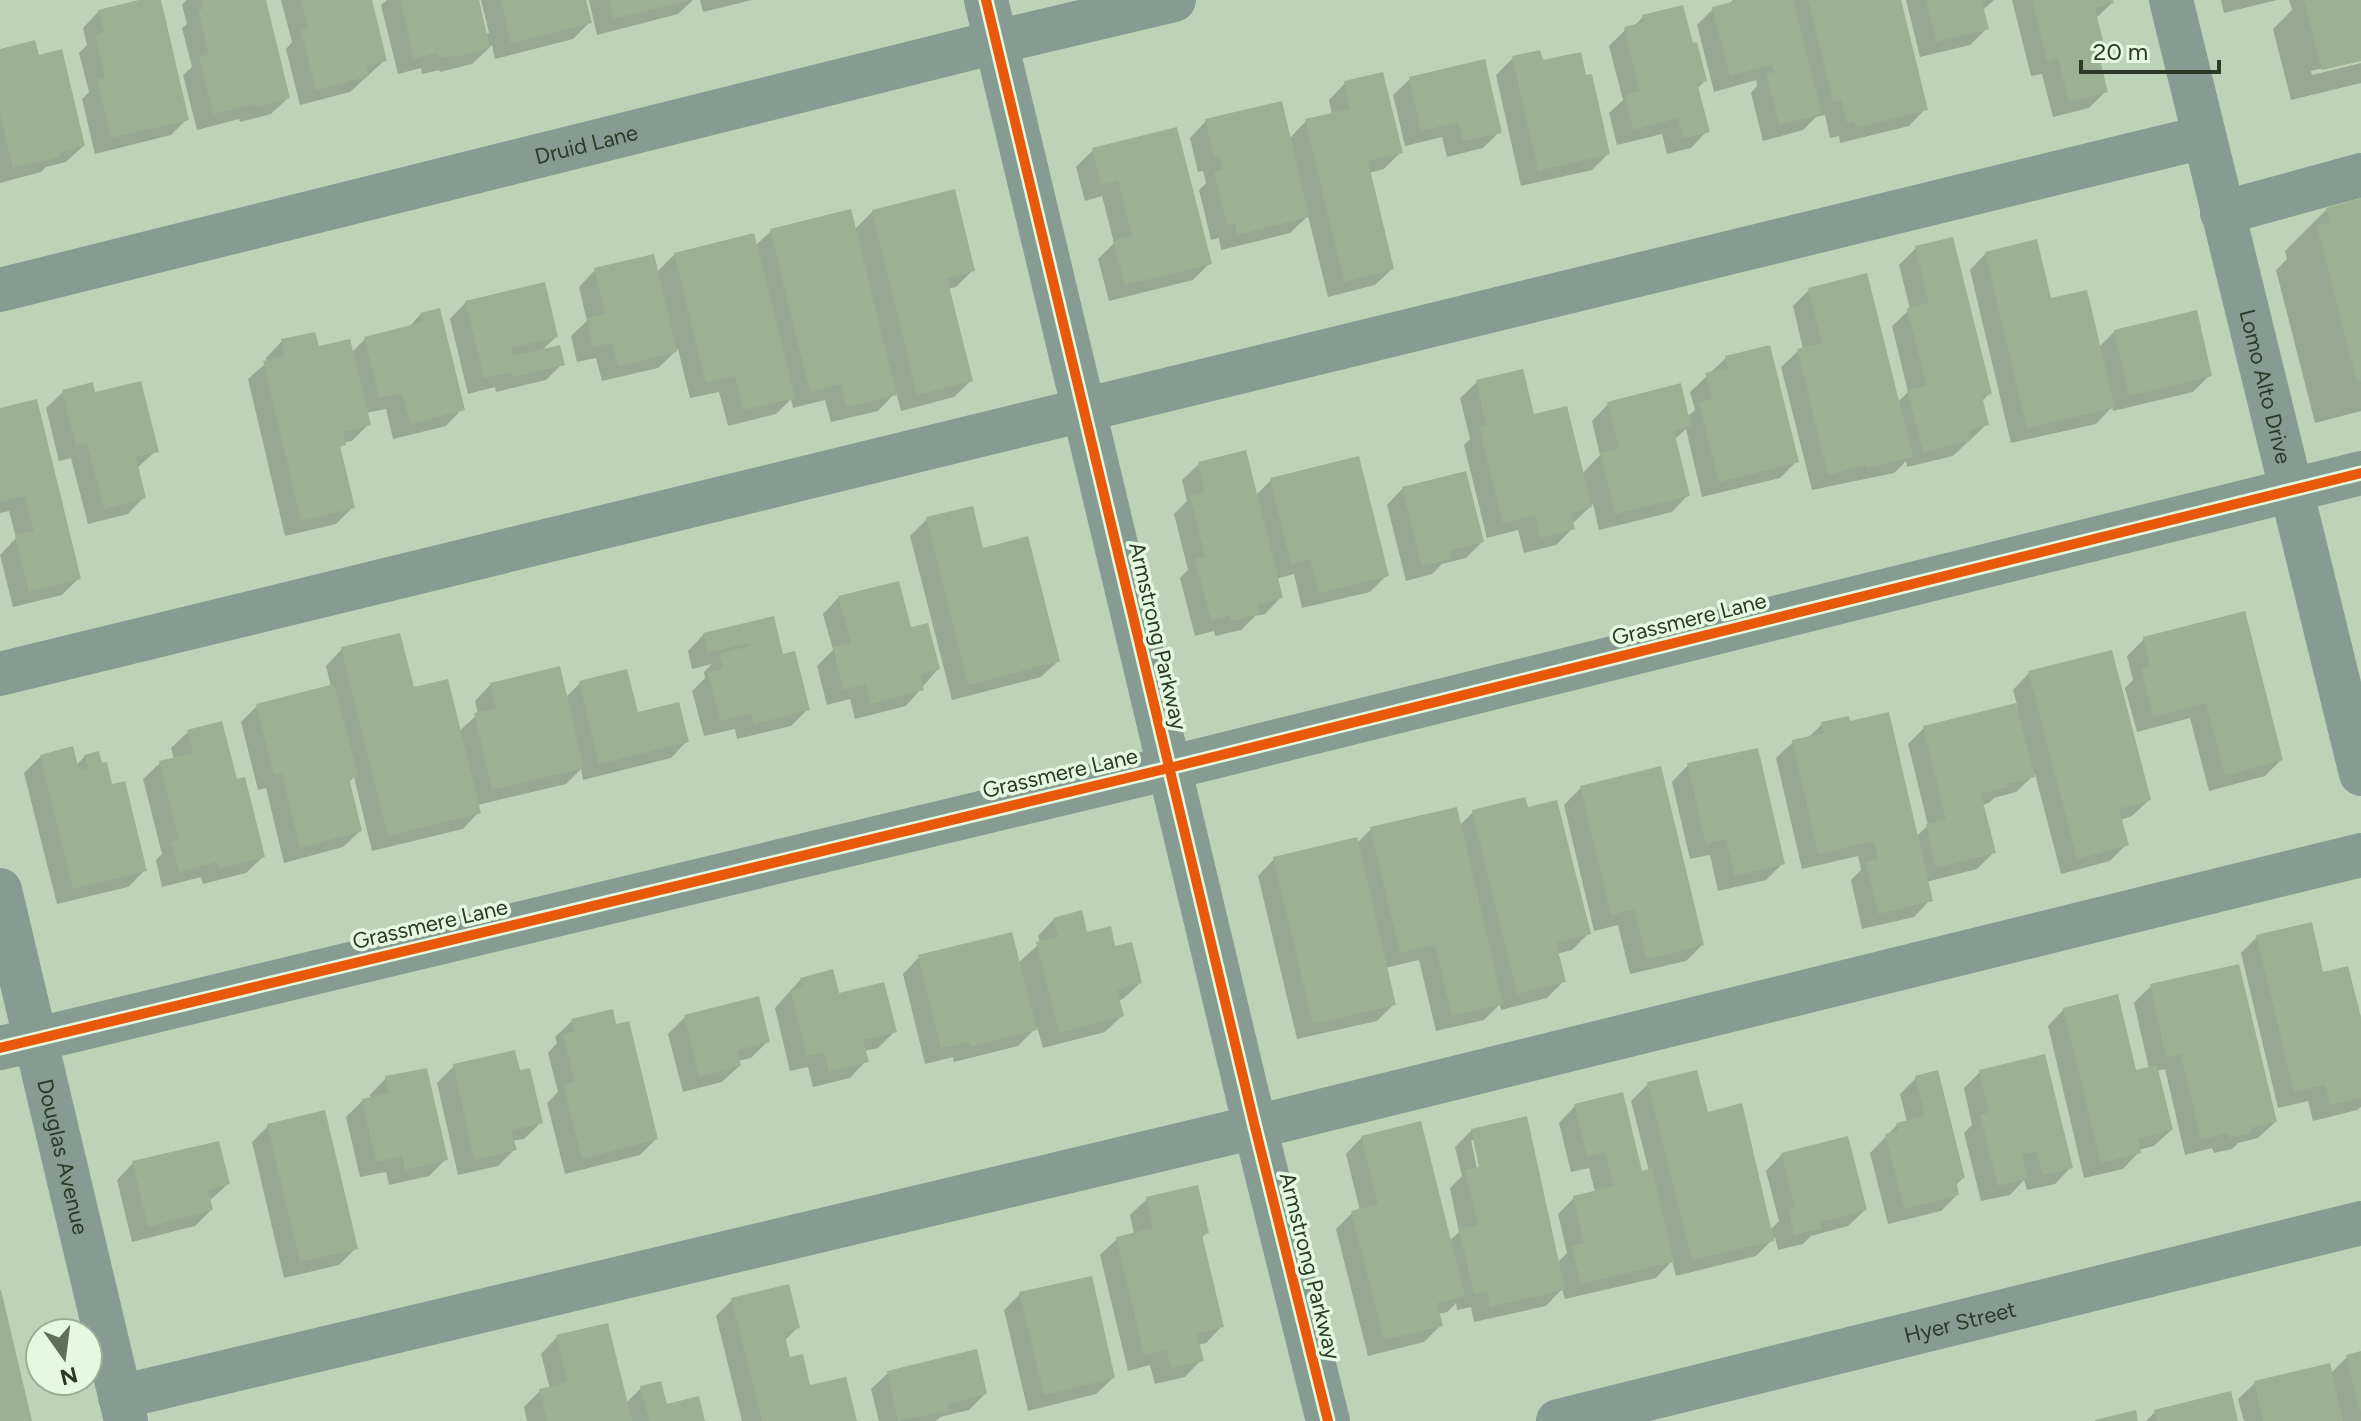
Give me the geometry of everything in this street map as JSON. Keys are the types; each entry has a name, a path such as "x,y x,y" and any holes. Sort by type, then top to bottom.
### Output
{"street":[{"name":"Armstrong Parkway","path":"986,0 1328,1421"},
{"name":"Druid Lane","path":"0,290 1174,0"},
{"name":"Lomo Alto Drive","path":"2171,0 2361,774"},
{"path":"0,674 2204,137"},
{"path":"2222,213 2361,175"},
{"name":"Grassmere Lane","path":"17,1044 1169,768 2361,473"},
{"path":"123,1409 2361,855"},
{"name":"Douglas Avenue","path":"0,890 17,1044 123,1409"},
{"name":"Hyer Street","path":"1558,1421 2361,1223"}],"building":[{"path":"139,0 161,0 189,120 111,138 97,80 105,78 95,35 104,32 98,10"},
{"path":"201,0 266,0 290,98 213,114 199,57 209,54 198,10 203,9"},
{"path":"301,0 372,0 387,61 366,66 369,76 316,90 301,30 308,29"},
{"path":"400,0 479,0 490,48 456,57 439,58 437,53 414,59"},
{"path":"501,0 586,0 592,23 511,43"},
{"path":"609,0 687,0 687,1 613,19"},
{"path":"1740,0 1793,0 1822,114 1779,125 1766,74 1774,72 1772,65 1730,76 1712,7"},
{"path":"1808,0 1901,0 1928,110 1856,128 1855,121 1847,123 1841,100 1833,102"},
{"path":"1926,0 1988,0 1982,2 1989,29 1936,42"},
{"path":"2032,0 2113,0 2114,3 2095,8 2105,50 2098,52 2108,92 2069,102 2058,58 2047,61"},
{"path":"2304,0 2361,0 2361,61 2322,70"},
{"path":"1683,5 1707,81 1697,83 1710,132 1683,138 1678,118 1633,130 1625,95 1640,91 1624,27 1644,22 1642,15"},
{"path":"35,40 39,55 62,49 85,146 59,153 60,157 13,168 0,113 0,49"},
{"path":"1540,50 1543,60 1581,52 1586,75 1592,74 1610,154 1538,171 1512,56"},
{"path":"1485,59 1502,133 1463,141 1458,122 1421,131 1409,77"},
{"path":"1383,72 1403,153 1368,161 1394,269 1344,282 1305,119 1350,109 1344,81"},
{"path":"1282,101 1309,217 1237,235 1235,223 1227,225 1214,172 1222,170 1219,156 1214,157 1205,119"},
{"path":"1177,127 1212,264 1125,285 1113,241 1132,236 1118,181 1101,185 1092,148"},
{"path":"955,189 975,271 947,278 973,381 917,395 872,210"},
{"path":"2361,198 2361,381 2357,382 2317,226 2330,223 2326,208"},
{"path":"851,209 897,395 847,407 841,384 810,392 770,229"},
{"path":"754,233 795,398 744,410 735,376 706,383 674,253"},
{"path":"1953,237 1992,394 1982,396 1989,425 1969,430 1971,440 1923,452 1907,390 1927,386 1907,308 1929,303 1915,246"},
{"path":"2037,239 2051,298 2087,290 2115,408 2027,428 1985,252"},
{"path":"654,254 677,352 618,366 612,343 593,347 587,318 605,314 594,268"},
{"path":"1867,273 1913,457 1828,475 1797,349 1822,343 1808,288"},
{"path":"545,282 558,337 511,348 513,356 560,345 565,365 513,377 511,372 484,378 465,301"},
{"path":"440,308 465,410 410,424 402,393 379,398 364,337 423,322 420,313"},
{"path":"2197,310 2212,376 2129,396 2114,330"},
{"path":"315,332 319,346 350,339 371,425 343,432 346,445 340,446 355,508 301,521 263,361 285,356 281,339"},
{"path":"1770,345 1799,462 1719,482 1699,402 1712,399 1705,373 1728,368 1725,356"},
{"path":"1523,369 1534,414 1567,406 1592,507 1571,513 1575,529 1540,538 1535,515 1503,523 1479,426 1486,425 1476,380"},
{"path":"141,381 159,452 136,457 146,498 104,509 87,443 76,446 62,390 93,382 95,392"},
{"path":"1681,383 1691,426 1674,431 1690,496 1615,514 1600,453 1619,448 1607,402"},
{"path":"37,399 81,579 29,592 15,535 34,531 25,496 0,502 0,408"},
{"path":"1246,450 1283,598 1258,604 1260,614 1231,621 1230,616 1211,621 1195,559 1205,557 1190,496 1205,492 1198,462"},
{"path":"1359,456 1389,576 1319,593 1310,559 1291,564 1270,478"},
{"path":"1466,471 1484,542 1449,551 1451,559 1422,566 1402,487"},
{"path":"973,506 983,548 1028,536 1060,661 968,685 926,517"},
{"path":"899,581 911,627 928,623 940,669 920,674 924,690 871,704 866,684 843,690 833,647 851,643 838,596"},
{"path":"2245,611 2283,760 2225,776 2206,703 2153,717 2141,669 2150,666 2143,637"},
{"path":"774,616 783,654 795,651 810,710 754,724 751,713 720,721 708,672 723,669 719,654 749,646 748,643 708,653 703,633"},
{"path":"400,633 414,687 448,679 481,813 388,836 341,647"},
{"path":"2112,650 2151,800 2119,809 2129,845 2077,859 2028,671"},
{"path":"560,666 584,768 492,790 474,713 496,708 490,683"},
{"path":"627,669 638,712 679,702 689,742 599,764 579,681"},
{"path":"334,684 358,776 349,778 362,831 300,848 282,773 274,775 256,704"},
{"path":"2016,703 2035,777 1981,794 1996,853 1936,868 1926,824 1946,819 1923,726"},
{"path":"1889,712 1933,901 1878,914 1866,862 1878,859 1874,841 1818,854 1792,740 1824,733 1821,722 1849,716 1850,721"},
{"path":"222,721 237,779 245,777 265,857 219,869 217,862 179,872 171,842 179,840 159,761 193,753 187,730"},
{"path":"73,746 79,770 88,768 84,755 99,751 102,763 107,762 112,784 125,781 147,871 73,889 40,755"},
{"path":"1758,748 1785,864 1735,876 1726,839 1706,844 1687,763"},
{"path":"1661,766 1704,945 1647,959 1634,909 1611,915 1580,786"},
{"path":"1525,797 1528,807 1557,800 1591,934 1556,943 1566,982 1517,994 1472,810"},
{"path":"1457,807 1503,1004 1452,1016 1435,945 1400,953 1370,827"},
{"path":"1357,837 1396,1005 1313,1024 1273,857"},
{"path":"1082,910 1087,932 1111,926 1115,946 1132,942 1142,983 1117,990 1124,1016 1059,1033 1036,942 1058,937 1053,918"},
{"path":"2312,922 2323,972 2348,966 2361,1017 2361,1098 2330,1105 2325,1085 2294,1092 2256,935"},
{"path":"1012,932 1037,1030 970,1047 969,1042 941,1048 918,955"},
{"path":"2239,964 2277,1122 2250,1128 2251,1133 2230,1138 2228,1133 2201,1140 2181,1054 2166,1057 2150,984"},
{"path":"833,969 839,993 884,982 897,1032 863,1040 869,1062 829,1072 824,1052 807,1056 790,990 803,986 800,978"},
{"path":"2118,994 2136,1070 2157,1065 2173,1130 2138,1139 2141,1153 2101,1163 2063,1008"},
{"path":"759,996 770,1042 737,1050 741,1066 699,1077 684,1015"},
{"path":"613,1009 616,1024 629,1021 658,1139 582,1159 563,1085 575,1082 563,1034 574,1032 571,1019"},
{"path":"515,1050 520,1070 530,1068 543,1123 511,1130 517,1150 474,1160 453,1064"},
{"path":"2045,1054 2073,1168 2043,1175 2037,1151 2022,1155 2028,1179 1998,1186 1980,1115 1989,1112 1979,1070"},
{"path":"427,1068 448,1160 405,1170 402,1156 376,1162 362,1099 389,1093 385,1076"},
{"path":"1697,1070 1708,1112 1742,1103 1774,1241 1692,1260 1647,1082"},
{"path":"1938,1070 1965,1178 1956,1180 1959,1195 1904,1209 1885,1134 1898,1131 1896,1123 1925,1116 1915,1076"},
{"path":"1623,1092 1642,1171 1652,1168 1674,1262 1581,1284 1571,1246 1584,1243 1573,1196 1614,1186 1605,1152 1587,1157 1574,1104"},
{"path":"325,1110 358,1249 300,1262 267,1124"},
{"path":"1527,1116 1565,1290 1490,1307 1487,1292 1474,1294 1459,1229 1478,1225 1465,1170 1479,1167 1471,1129"},
{"path":"1421,1121 1465,1296 1437,1303 1443,1326 1384,1340 1351,1211 1378,1204 1361,1136"},
{"path":"1848,1136 1867,1210 1820,1222 1822,1228 1794,1235 1788,1209 1795,1207 1781,1153"},
{"path":"219,1141 230,1184 208,1190 213,1210 148,1227 132,1161"},
{"path":"1198,1185 1209,1233 1202,1235 1224,1327 1197,1334 1204,1361 1171,1368 1166,1350 1144,1355 1116,1237 1153,1228 1146,1197"},
{"path":"1092,1276 1115,1378 1044,1395 1019,1292"},
{"path":"789,1284 800,1328 784,1332 790,1357 803,1354 810,1385 846,1377 857,1421 762,1421 731,1298"},
{"path":"0,1290 1,1290 32,1421 0,1421"},
{"path":"608,1323 632,1421 547,1421 539,1389 568,1382 556,1335"},
{"path":"977,1349 987,1394 947,1404 948,1411 898,1421 887,1371"},
{"path":"2361,1351 2361,1411 2360,1411 2346,1355"},
{"path":"2330,1363 2343,1421 2263,1421 2254,1381"},
{"path":"661,1381 667,1404 699,1396 705,1421 649,1421 640,1386"},
{"path":"2231,1391 2238,1421 2157,1421 2154,1410"},
{"path":"2136,1410 2138,1421 2095,1421 2095,1420"}],"cycle path":[{"path":"986,0 1328,1421"},
{"path":"0,1048 1169,768 2361,473"}]}
